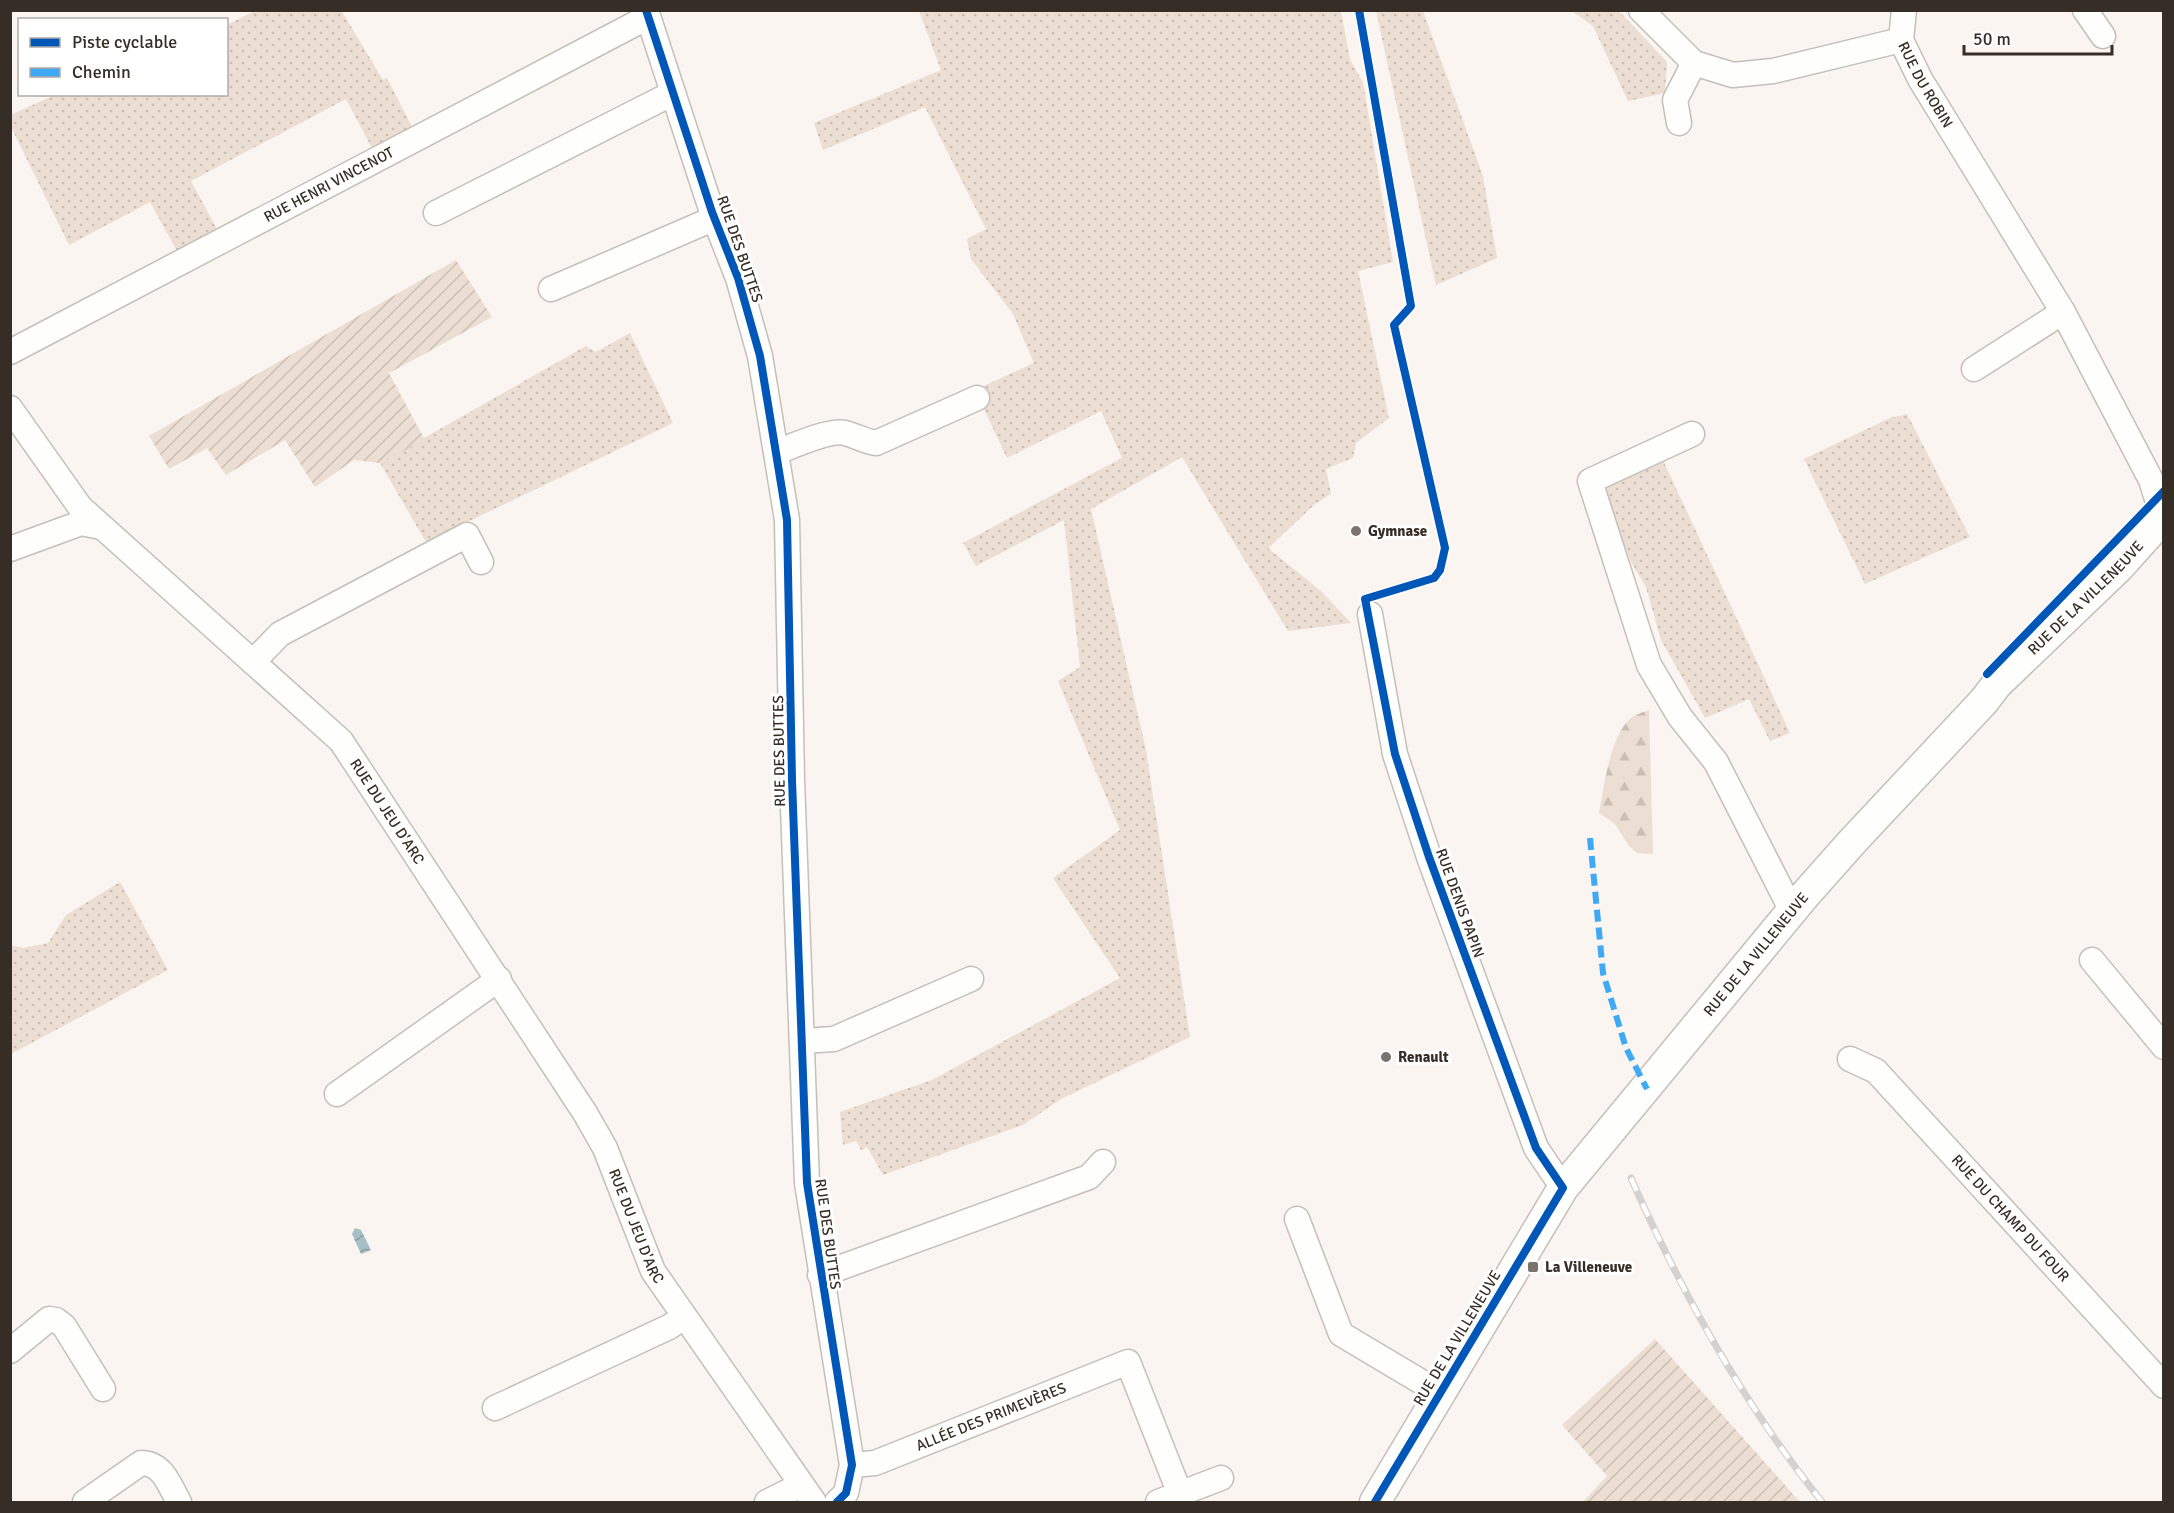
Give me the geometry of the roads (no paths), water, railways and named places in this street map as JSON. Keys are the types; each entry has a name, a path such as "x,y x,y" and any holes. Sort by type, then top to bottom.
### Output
{"main road":[{"name":"RUE DE LA VILLENEUVE","path":"1375,1503 1563,1188 1792,911 1852,842 1984,701 1997,684 2119,567 2163,519"}],"street":[{"name":"RUE DU ROBIN","path":"1641,10 1694,63 1734,75 1773,71 1901,40 1943,117 2062,312 2151,480 2163,519"},
{"path":"1901,40 1904,10"},
{"path":"2085,10 2103,36"},
{"name":"RUE DES BUTTES","path":"647,14 715,218 738,278 751,323 777,452 787,520 792,780 807,1183 852,1466 846,1493 837,1503"},
{"name":"RUE HENRI VINCENOT","path":"10,352 647,14"},
{"path":"1679,123 1675,100 1694,63"},
{"path":"436,213 673,93"},
{"name":"RUE DES BUTTES","path":"551,289 715,218"},
{"path":"1974,369 2062,312"},
{"path":"777,452 828,434 844,433 859,440 876,443 976,398"},
{"name":"RUE DU JEU D'ARC","path":"10,408 80,507 341,741 499,979 605,1148 652,1271 807,1494 767,1503"},
{"path":"1692,434 1590,481 1649,665 1680,717 1716,762 1792,911"},
{"path":"10,549 81,523 101,527"},
{"path":"253,662 279,634 467,535 481,561"},
{"name":"RUE DENIS PAPIN","path":"1370,614 1395,754 1429,857 1536,1148 1563,1188"},
{"path":"2092,960 2163,1047"},
{"path":"337,1094 499,979"},
{"path":"802,1041 834,1039 971,979"},
{"name":"RUE DU CHAMP DU FOUR","path":"1850,1059 1876,1071 2163,1386"},
{"name":"RUE DES BUTTES","path":"820,1275 1089,1177 1103,1162"},
{"path":"1297,1219 1341,1334 1440,1393"},
{"path":"495,1408 669,1327 684,1317"},
{"path":"10,1351 48,1319 56,1320 64,1326 104,1389"},
{"name":"ALLÉE DES PRIMEVÈRES","path":"852,1466 875,1462 1128,1362 1180,1494"},
{"path":"85,1503 141,1463 152,1463 158,1467 179,1503"},
{"path":"1158,1503 1221,1478"}],"water":[{"path":"355,1228 361,1230 371,1250 361,1254 352,1234"}],"railway":[{"path":"1631,1178 1671,1264 1740,1387 1822,1502"}],"place":[{"name":"Gymnase","path":"1356,531"},
{"name":"Renault","path":"1386,1057"},
{"name":"La Villeneuve","path":"1533,1267"}]}
